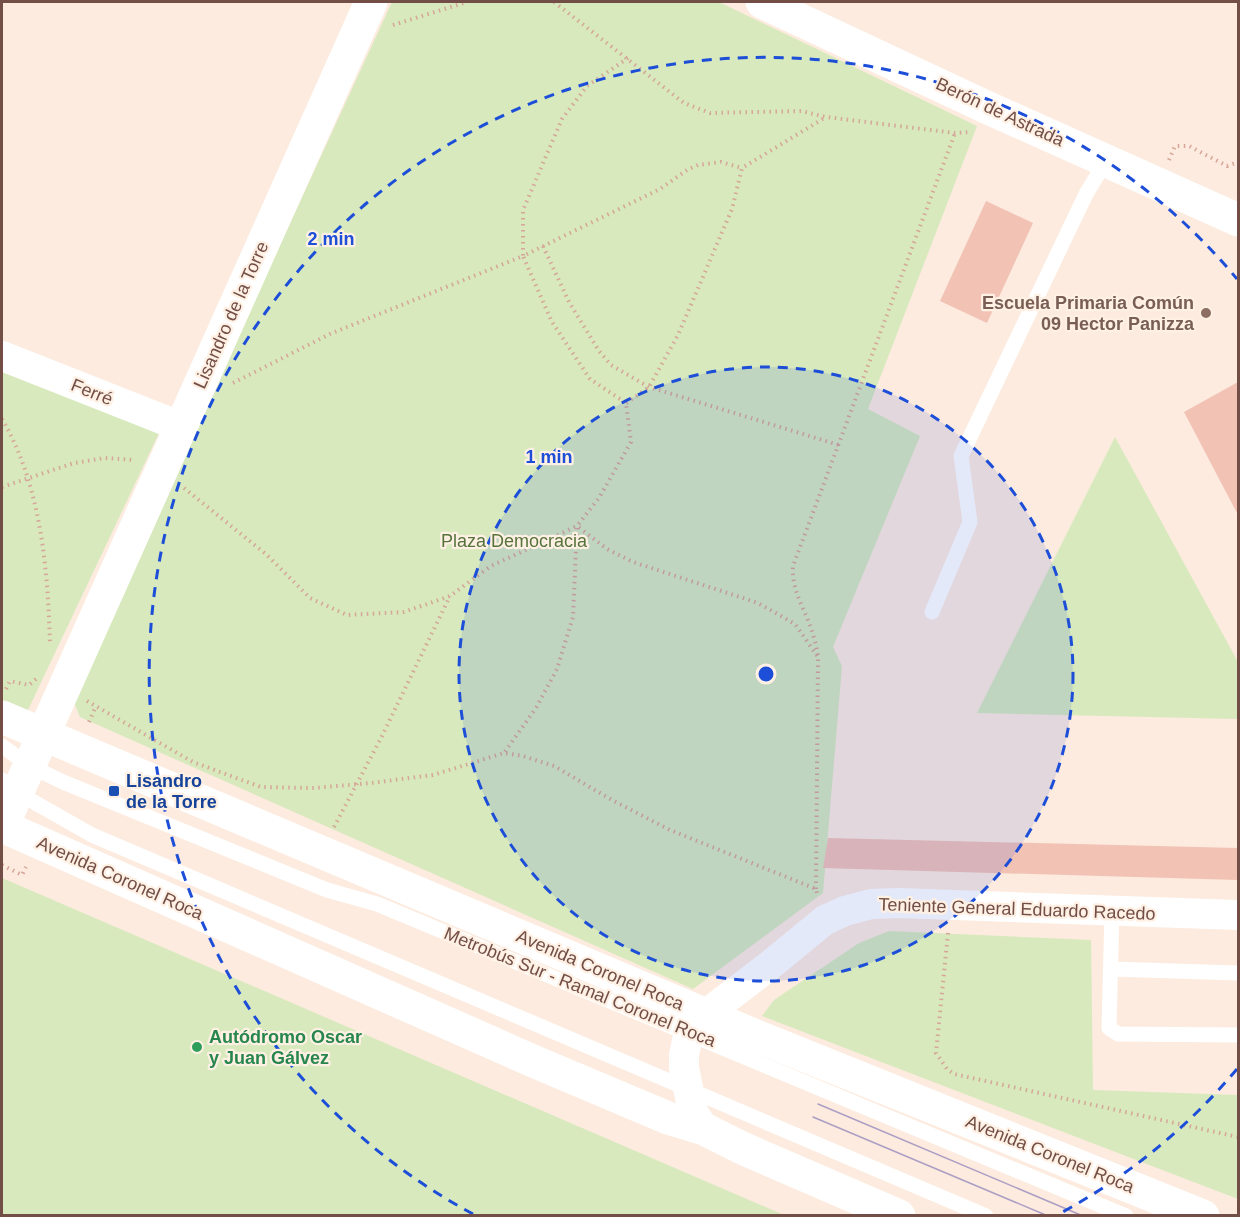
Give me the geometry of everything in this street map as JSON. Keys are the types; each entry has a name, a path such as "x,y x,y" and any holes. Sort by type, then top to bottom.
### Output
{"main road":[{"name":"Lisandro de la Torre","path":"2,827 17,780 44,735 55,678 162,472 371,2"},
{"name":"Berón de Astrada","path":"762,2 1106,162 1239,220"},
{"path":"1204,206 1239,195"},
{"name":"Avenida Coronel Roca","path":"2,717 321,851 697,1023 1203,1215"},
{"name":"Avenida Coronel Roca","path":"2,827 533,1061 668,1118 704,1129 742,1148 898,1215"}],"street":[{"name":"Ferré","path":"2,356 182,428"},
{"name":"Teniente General Eduardo Racedo","path":"697,1023 825,920 845,911 871,904 899,903 1239,915"},
{"path":"697,1023 684,1055 684,1068 693,1112 704,1129"}],"lane":[{"path":"932,612 970,522 961,456 1086,194 1106,162"},
{"name":"Metrobús Sur - Ramal Coronel Roca","path":"2,746 17,780 92,834 986,1215"},
{"name":"Metrobús Sur - Ramal Coronel Roca","path":"17,780 63,782 327,890 377,904 697,1023 764,1065 1126,1215"},
{"path":"1112,911 1108,1021 1109,1028 1114,1033 1239,1035"},
{"path":"1111,969 1239,973"}],"path":[{"path":"355,37 467,2"},
{"path":"554,2 684,103 710,113 801,111 826,117 969,134 986,107"},
{"path":"2,487 74,463 105,458 147,460 267,555 310,598 347,615 404,612 450,596 491,566 577,526 599,498 631,442 626,403 590,379 552,322 523,256 523,210 562,118 587,86 628,58"},
{"path":"626,403 649,387 683,325 732,209 742,168 826,117"},
{"path":"825,920 816,889 818,657 814,637 796,595 792,576 793,566 956,133"},
{"path":"1157,185 1175,146 1189,146 1227,166 1239,162"},
{"path":"197,390 238,381 330,333 523,256 660,189 698,165 721,162 742,168"},
{"path":"543,246 569,302 599,351 611,365 649,387 838,445"},
{"path":"2,419 28,478 40,531 48,590 50,652 55,678"},
{"path":"577,526 607,549 633,562 758,603 795,624 818,657"},
{"path":"504,753 536,708 557,669 573,617 577,526"},
{"path":"321,851 381,738 450,596"},
{"path":"2,698 10,681 29,685 55,678 193,762 261,787 314,789 433,776 504,753 523,756 554,766 670,830 816,889"},
{"path":"2,865 22,875"},
{"path":"951,905 936,1053 954,1074 1239,1137"}],"green space":[{"name":"Plaza Democracia","path":"392,2 719,2 977,126 868,409 920,436 833,647 842,666 823,893 693,989 80,717 72,697"},
{"path":"2,372 159,433 27,712 2,700"},
{"path":"1115,437 1238,662 1238,719 977,713"},
{"name":"Autódromo Oscar y Juan Gálvez","path":"2,878 784,1215 2,1215"},
{"path":"889,931 1091,940 1093,1090 1238,1095 1238,1199 762,1016 774,1000 859,943"}],"building":[{"path":"986,201 1033,223 987,323 940,301"},
{"path":"1238,382 1238,515 1184,412"},
{"path":"828,838 1238,848 1238,880 823,868"}],"tram line":[{"path":"818,1104 1083,1216"},
{"path":"813,1117 1048,1216"}],"place":[{"name":"Escuela Primaria Común 09 Hector Panizza","path":"1206,313"},
{"name":"Lisandro de la Torre","path":"114,791"},
{"name":"Autódromo Oscar y Juan Gálvez","path":"197,1047"}]}
